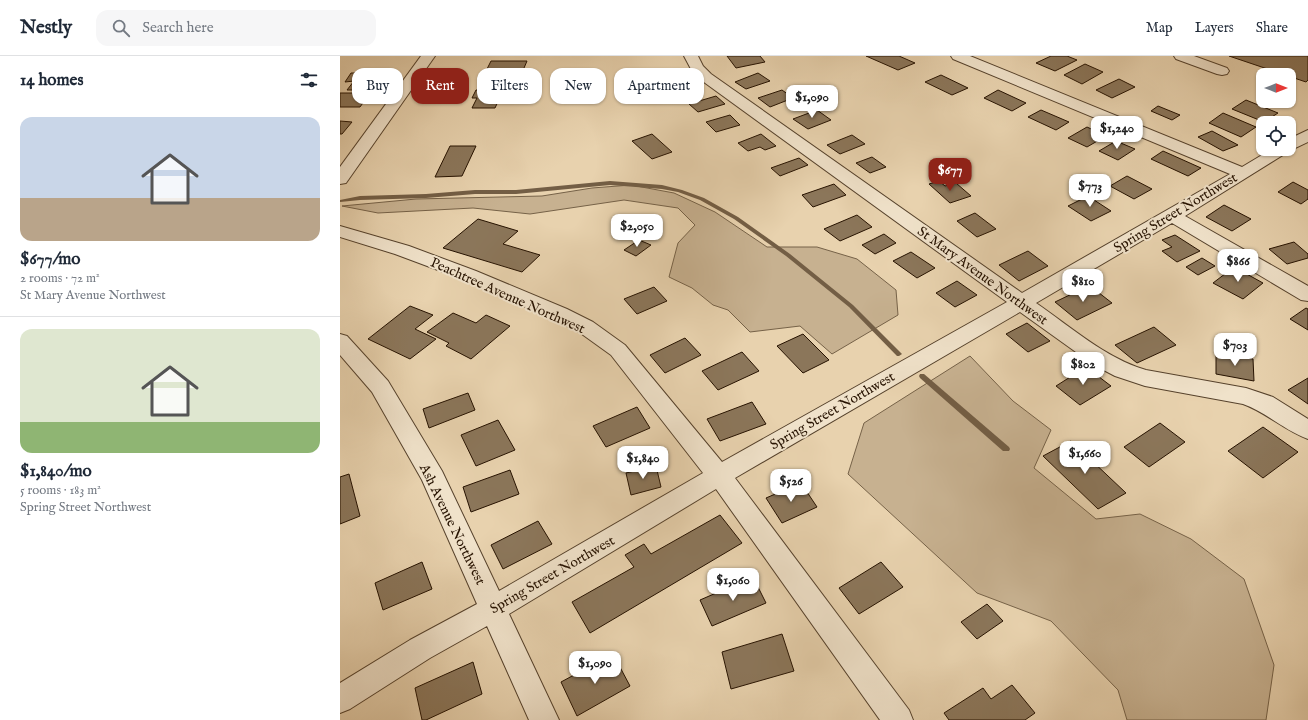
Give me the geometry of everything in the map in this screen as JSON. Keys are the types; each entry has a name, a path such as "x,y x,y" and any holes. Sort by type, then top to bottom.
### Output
{"street":[{"path":"340,179 428,56"},
{"name":"St Mary Avenue Northwest","path":"691,56 697,68 706,77 1102,360 1123,371 1145,378 1246,396 1264,403 1308,430"},
{"path":"958,56 1241,173"},
{"path":"1181,56 1222,71"},
{"path":"1296,142 1308,135"},
{"name":"Spring Street Northwest","path":"340,699 420,649 493,609 719,475 1172,216 1271,156"},
{"path":"1172,216 1308,295"},
{"name":"Peachtree Avenue Northwest","path":"340,231 402,250 469,275 560,314 586,327 618,350 719,475 880,698 898,720"},
{"name":"Ash Avenue Northwest","path":"340,341 380,387 433,478 544,720"}],"shaded area":[{"path":"631,185 674,193 715,212 767,247 817,247 857,259 896,290 898,315 832,354 800,326 750,332 728,310 713,305 692,288 669,277 678,243 695,225 678,208 624,200 530,214 473,208 378,213 342,206 416,199 542,196 592,188"},
{"path":"970,356 1013,401 1051,430 1034,468 1096,519 1140,514 1191,539 1244,579 1274,665 1266,720 1127,720 1118,690 1051,621 977,593 848,474 864,423"}],"building":[{"path":"727,56 760,56 765,62 736,68"},
{"path":"866,56 899,56 915,63 898,70"},
{"path":"1051,56 1067,56 1077,60 1055,71 1036,63"},
{"path":"1229,56 1308,56 1308,80 1306,82 1296,79 1296,68 1265,68"},
{"path":"491,61 527,61 524,68 488,68"},
{"path":"1085,64 1103,72 1082,84 1064,75"},
{"path":"351,73 352,73 352,81 345,82"},
{"path":"758,73 770,81 746,89 735,82"},
{"path":"941,75 968,88 952,95 925,82"},
{"path":"1119,79 1135,87 1112,98 1096,90"},
{"path":"352,84 352,90 347,90"},
{"path":"476,90 477,98 472,98"},
{"path":"782,90 793,98 770,107 758,98"},
{"path":"998,90 1026,103 1012,111 984,98"},
{"path":"340,93 352,93 352,104 362,104 360,107 340,107"},
{"path":"716,96 725,104 698,112 689,104 704,104 704,100"},
{"path":"477,98 477,104 497,104 495,108 472,108"},
{"path":"1246,100 1256,104 1256,108 1266,108 1278,113 1273,116 1256,116 1256,119 1232,109"},
{"path":"1158,106 1180,115 1172,120 1151,111"},
{"path":"817,110 831,120 808,129 793,119"},
{"path":"1041,110 1069,122 1056,130 1028,117"},
{"path":"1223,113 1256,127 1241,137 1209,123"},
{"path":"730,115 740,125 716,132 706,122"},
{"path":"340,121 352,122 342,134 340,134"},
{"path":"1087,127 1106,136 1087,147 1068,138"},
{"path":"1212,131 1238,145 1223,151 1198,137"},
{"path":"652,134 672,152 652,159 632,141"},
{"path":"761,134 776,146 765,150 760,147 748,151 738,143"},
{"path":"852,135 865,144 840,154 827,145"},
{"path":"1116,141 1135,149 1118,160 1099,151"},
{"path":"450,146 476,146 462,176 435,177"},
{"path":"1163,151 1201,168 1188,176 1151,159"},
{"path":"872,157 886,167 870,173 856,163"},
{"path":"799,158 808,165 780,176 771,168"},
{"path":"1127,176 1152,189 1134,199 1110,186"},
{"path":"939,181 945,186 956,183 971,196 950,203 929,184"},
{"path":"1293,182 1308,190 1308,199 1301,204 1278,192"},
{"path":"834,184 846,195 813,207 802,195"},
{"path":"1088,196 1111,211 1091,221 1068,206"},
{"path":"1224,205 1251,219 1232,231 1206,217"},
{"path":"975,213 996,229 977,237 957,221"},
{"path":"857,215 872,227 840,241 824,229"},
{"path":"478,219 518,231 503,244 540,255 522,272 443,248"},
{"path":"884,234 896,243 875,254 862,245"},
{"path":"1175,235 1200,251 1177,262 1162,251 1172,247 1162,240"},
{"path":"639,240 651,245 636,256 624,250"},
{"path":"1294,242 1308,254 1308,258 1287,264 1269,249"},
{"path":"1028,251 1048,266 1019,281 999,265"},
{"path":"911,252 935,268 917,278 893,261"},
{"path":"1202,258 1215,266 1198,275 1186,267"},
{"path":"1234,267 1263,283 1243,299 1213,283"},
{"path":"957,281 977,295 955,307 936,293"},
{"path":"654,287 667,301 637,314 624,299"},
{"path":"1094,289 1112,303 1077,320 1055,302 1080,290 1085,294"},
{"path":"410,306 433,315 415,329 436,339 410,359 368,339"},
{"path":"1306,308 1308,309 1308,330 1290,319"},
{"path":"453,313 476,323 486,315 510,326 471,359 446,346 449,343 427,332"},
{"path":"1027,323 1050,341 1028,352 1006,334"},
{"path":"1154,327 1176,345 1137,363 1115,345"},
{"path":"803,334 829,360 803,373 777,346"},
{"path":"685,338 701,355 665,373 650,355"},
{"path":"742,352 759,371 718,390 702,371"},
{"path":"1216,353 1253,359 1254,381 1216,374"},
{"path":"1086,367 1111,386 1080,405 1056,386"},
{"path":"1308,378 1308,404 1288,390"},
{"path":"468,393 475,410 429,428 423,409"},
{"path":"752,402 766,424 720,441 707,419"},
{"path":"637,407 650,428 606,447 593,426"},
{"path":"498,420 515,450 476,466 461,435"},
{"path":"1160,423 1185,442 1149,467 1124,447"},
{"path":"1263,427 1298,452 1263,478 1228,451"},
{"path":"1071,441 1126,493 1098,509 1043,456"},
{"path":"656,466 661,487 631,495 626,473"},
{"path":"510,470 519,494 471,512 463,487"},
{"path":"349,474 360,516 340,524 340,477"},
{"path":"801,483 817,507 782,523 766,498"},
{"path":"720,515 742,543 590,633 572,602 634,567 625,555 644,544 651,554"},
{"path":"538,521 552,544 503,569 491,545"},
{"path":"422,562 432,589 383,610 375,583"},
{"path":"881,562 903,587 859,614 839,588"},
{"path":"753,577 766,603 712,626 700,600"},
{"path":"987,604 1003,621 977,639 961,622"},
{"path":"782,634 794,671 731,689 722,652"},
{"path":"613,654 630,686 577,716 561,682"},
{"path":"473,662 482,694 426,720 422,720 415,688"},
{"path":"1012,685 1035,713 1025,720 949,720 944,713 983,688 991,699"}],"waterway":[{"path":"341,201 360,198 426,196 475,192 516,192 610,183 662,187 680,191 702,199 736,218 788,255 851,306 899,354"},
{"path":"922,376 1006,449"}]}
